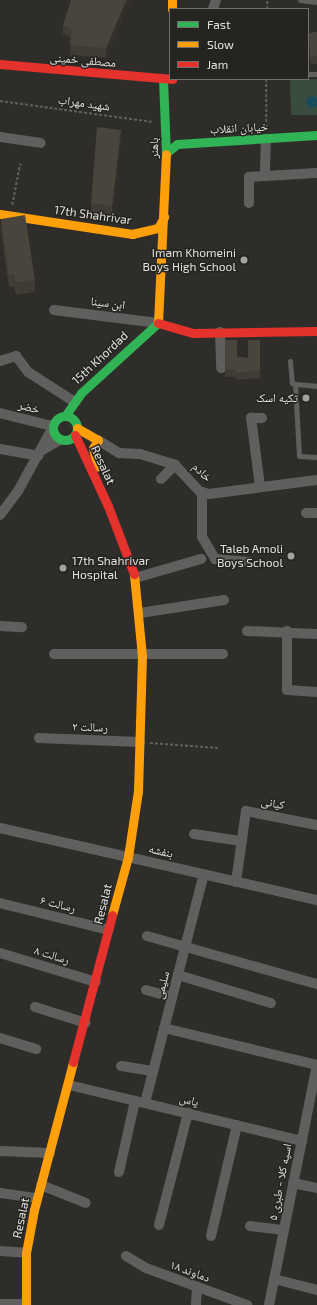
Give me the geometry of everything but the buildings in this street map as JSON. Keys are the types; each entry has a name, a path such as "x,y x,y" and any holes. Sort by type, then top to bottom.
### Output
{"main road":[{"name":"مصطفی خمینی","path":"0,64 169,79"},
{"name":"باهنر","path":"158,323 164,216 166,152 165,124 170,80"},
{"path":"170,80 175,136 183,143"},
{"name":"خیابان انقلاب","path":"166,152 183,143 317,135"},
{"name":"17th Shahrivar","path":"0,213 10,216 132,234 158,228 164,216"},
{"path":"132,234 155,248 161,259"},
{"path":"158,323 182,333 317,331"},
{"name":"15th Khordad","path":"65,416 75,402 158,323"},
{"path":"65,416 71,418 76,432 69,440 60,440 52,427 57,419 65,416"},
{"name":"خادم","path":"76,432 98,440"},
{"name":"Resalat","path":"26,1305 26,1253 37,1198 86,1023 128,857 138,791 142,656 140,613 135,578 108,506 76,432"},
{"name":"Resalat","path":"98,440 93,448 108,506"}],"street":[{"path":"0,137 42,143"},
{"path":"265,176 266,138"},
{"path":"249,203 249,177 317,173"},
{"name":"ابن سینا","path":"54,310 158,323"},
{"path":"220,332 220,368"},
{"path":"0,361 16,356 28,372 75,402"},
{"name":"خضر","path":"0,412 52,427"},
{"path":"260,486 251,418 262,418"},
{"path":"0,515 38,454 52,427"},
{"path":"0,449 38,454 60,440"},
{"name":"خادم","path":"98,440 119,453 140,454 175,465 202,492 209,494 260,486 317,480"},
{"path":"162,479 175,465"},
{"path":"202,492 202,537 214,559 249,562"},
{"path":"306,513 317,513"},
{"path":"135,578 201,559"},
{"path":"140,613 224,600"},
{"path":"0,626 22,627"},
{"path":"247,631 287,631 316,634"},
{"path":"287,631 287,690 317,692"},
{"path":"54,654 142,656 223,654"},
{"name":"رسالت ۲","path":"39,738 140,742"},
{"name":"کیانی","path":"236,882 246,811 317,825"},
{"name":"بنفشه","path":"0,828 317,900"},
{"path":"194,834 241,841"},
{"name":"سلیمی","path":"119,1172 140,1102 153,1072 204,874"},
{"name":"رسالت ۶","path":"0,903 109,930"},
{"path":"147,936 317,984"},
{"name":"رسالت ۸","path":"0,953 96,982"},
{"path":"178,975 271,1003"},
{"path":"146,990 172,997"},
{"path":"35,1007 86,1023"},
{"path":"164,1028 317,1065"},
{"path":"0,1038 36,1049"},
{"name":"اسپه کلا - طبری ۵","path":"269,1305 293,1183 315,1090 317,1065"},
{"path":"121,1066 153,1072"},
{"name":"یاس","path":"69,1085 302,1141"},
{"path":"159,1225 188,1113"},
{"path":"212,1236 237,1125"},
{"path":"0,1151 50,1153"},
{"path":"293,1183 317,1188"},
{"path":"41,1185 86,1203"},
{"path":"0,1193 37,1198"},
{"path":"250,1226 284,1230"},
{"path":"0,1251 26,1253"},
{"name":"دماوند ۱۸","path":"126,1256 146,1268 247,1305"},
{"path":"274,1279 317,1290"},
{"path":"196,1305 197,1287"},
{"path":"0,1304 26,1305"}],"lane":[{"path":"300,0 317,2"},
{"path":"290,361 292,383 295,384 299,456 317,457"},
{"path":"295,384 317,386"}],"path":[{"path":"266,80 266,138"},
{"name":"شهید مهراب","path":"0,101 165,124"},
{"path":"10,216 20,164"},
{"path":"140,742 219,748"}],"green space":[{"path":"317,79 317,115 291,115 290,80"}],"water":[{"path":"312,96 316,98 318,102 316,106 312,108 308,106 306,102 308,98"}],"traffic: fast":[{"path":"163,79 166,154"},
{"path":"166,153 177,144 317,135"},
{"path":"65,416 81,393 158,323"},
{"path":"65,416 74,419 77,428 74,437 65,440 56,437 53,428 56,419 65,416"}],"traffic: slow":[{"path":"172,0 172,8"},
{"path":"158,323 166,154"},
{"path":"0,214 132,234 158,228 164,217"},
{"path":"77,428 98,440 93,448 97,467"},
{"path":"112,915 128,857 138,791 142,656 134,574"},
{"path":"26,1305 26,1253 34,1210 73,1062"}],"traffic: jam":[{"path":"0,64 169,79"},
{"path":"158,323 193,333 317,331"},
{"path":"75,435 108,506 134,574"},
{"path":"73,1062 112,915"}],"place":[{"name":"Imam Khomeini Boys High School","path":"244,260"},
{"name":"تکیه اسک","path":"306,398"},
{"name":"Taleb Amoli Boys School","path":"291,556"},
{"name":"17th Shahrivar Hospital","path":"63,568"}]}
